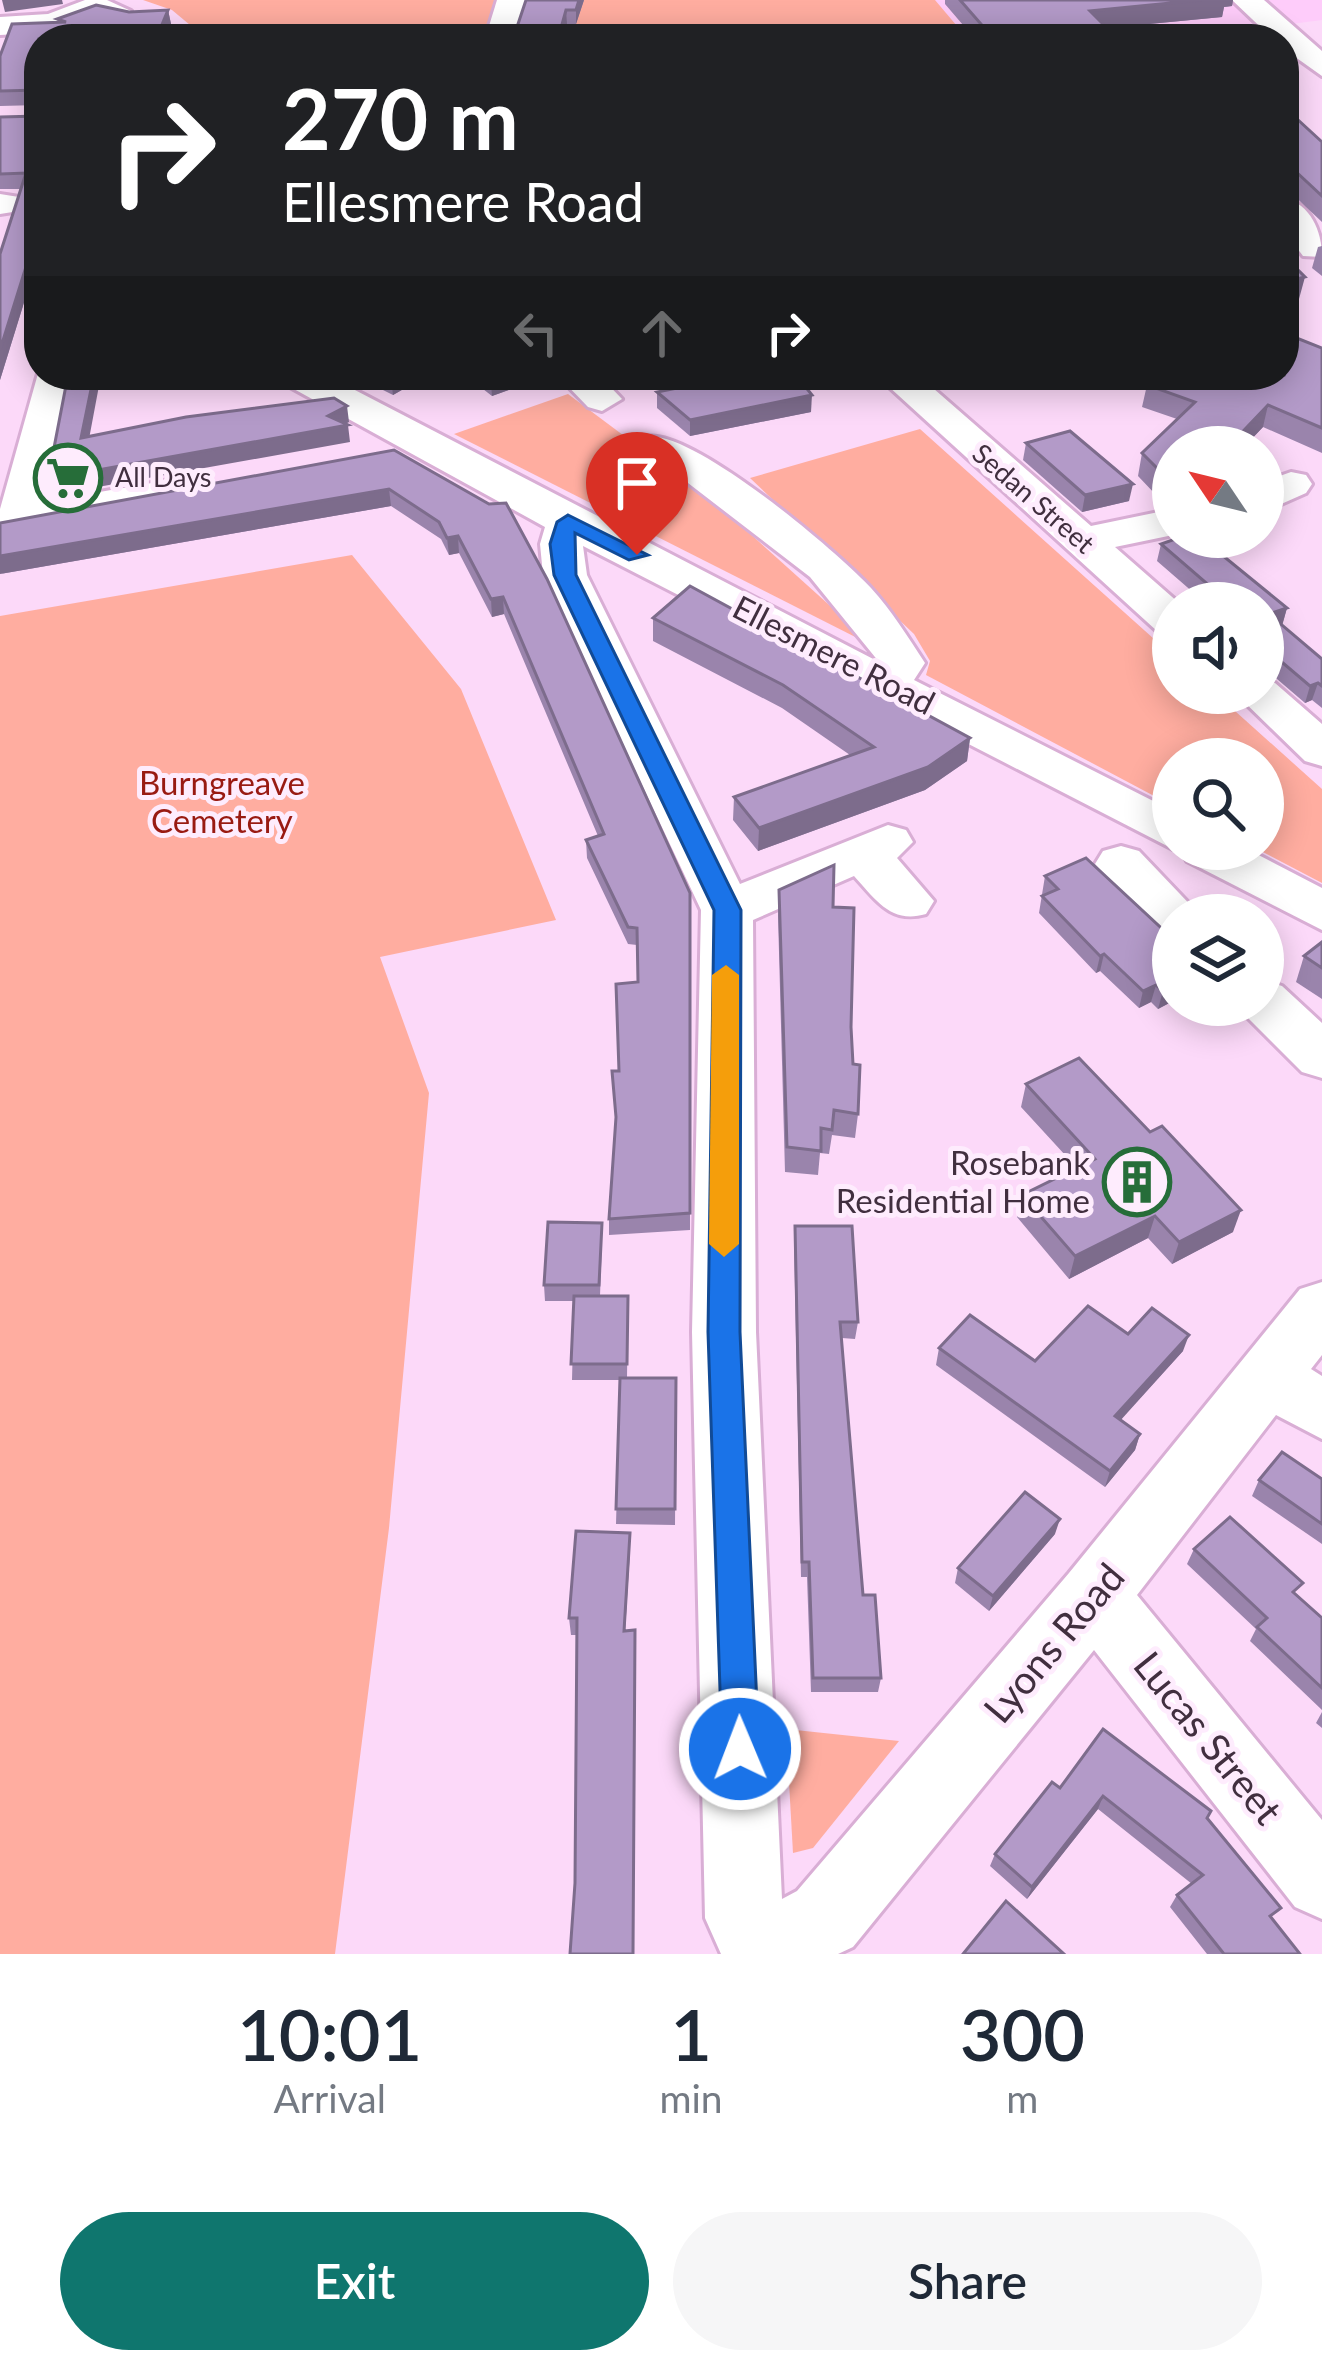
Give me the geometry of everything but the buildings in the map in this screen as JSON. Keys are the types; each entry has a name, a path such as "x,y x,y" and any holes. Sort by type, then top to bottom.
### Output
{"street":[{"path":"36,24 52,23 96,6 116,11"},
{"path":"1255,7 1302,9"},
{"path":"4,26 6,38 24,41"},
{"path":"50,390 11,520 220,483"},
{"name":"Ellesmere Road","path":"326,390 568,522 1152,821"},
{"name":"Sedan Street","path":"912,390 1152,603"},
{"path":"362,457 432,444"},
{"path":"660,446 770,521 870,614 902,663 889,684"},
{"path":"568,522 561,544 565,575 728,910 724,1332 733,1444 744,1918 760,1947"},
{"path":"1079,541 1152,526"},
{"path":"1282,714 1322,750"},
{"path":"728,910 875,848 908,901"},
{"path":"1121,864 1152,894"},
{"path":"1245,870 1322,911"},
{"path":"1284,1020 1322,1057"},
{"name":"Lyons Road","path":"760,1947 825,1919 1094,1596 1295,1393 1322,1308"},
{"name":"Lucas Street","path":"1094,1596 1322,1880"}],"shaded area":[{"path":"935,0 1322,0 1322,20 1291,24 955,24"}],"green space":[{"path":"143,0 495,0 489,24 189,24 172,10"},
{"path":"520,0 935,0 955,24 579,24 512,22"},
{"path":"568,394 726,512 877,648 454,434"},
{"path":"920,429 1152,637 1152,714 1238,714 1265,738 1152,738 1152,795 926,675 930,661 914,634 750,478"},
{"name":"Burngreave Cemetery","path":"352,555 461,689 556,920 380,957 429,1093 389,1528 335,1954 0,1954 0,616"},
{"path":"1284,755 1322,789 1322,883 1284,863"},
{"path":"786,1729 899,1741 813,1848 793,1853"}],"slow traffic":[{"path":"724,1244 726,975"}],"place":[{"name":"All Days","path":"68,478"},
{"name":"Rosebank Residential Home","path":"1137,1182"}],"route":[{"path":"637,555 568,522 561,544 565,575 728,910 724,1332 733,1444 740,1749"}]}
